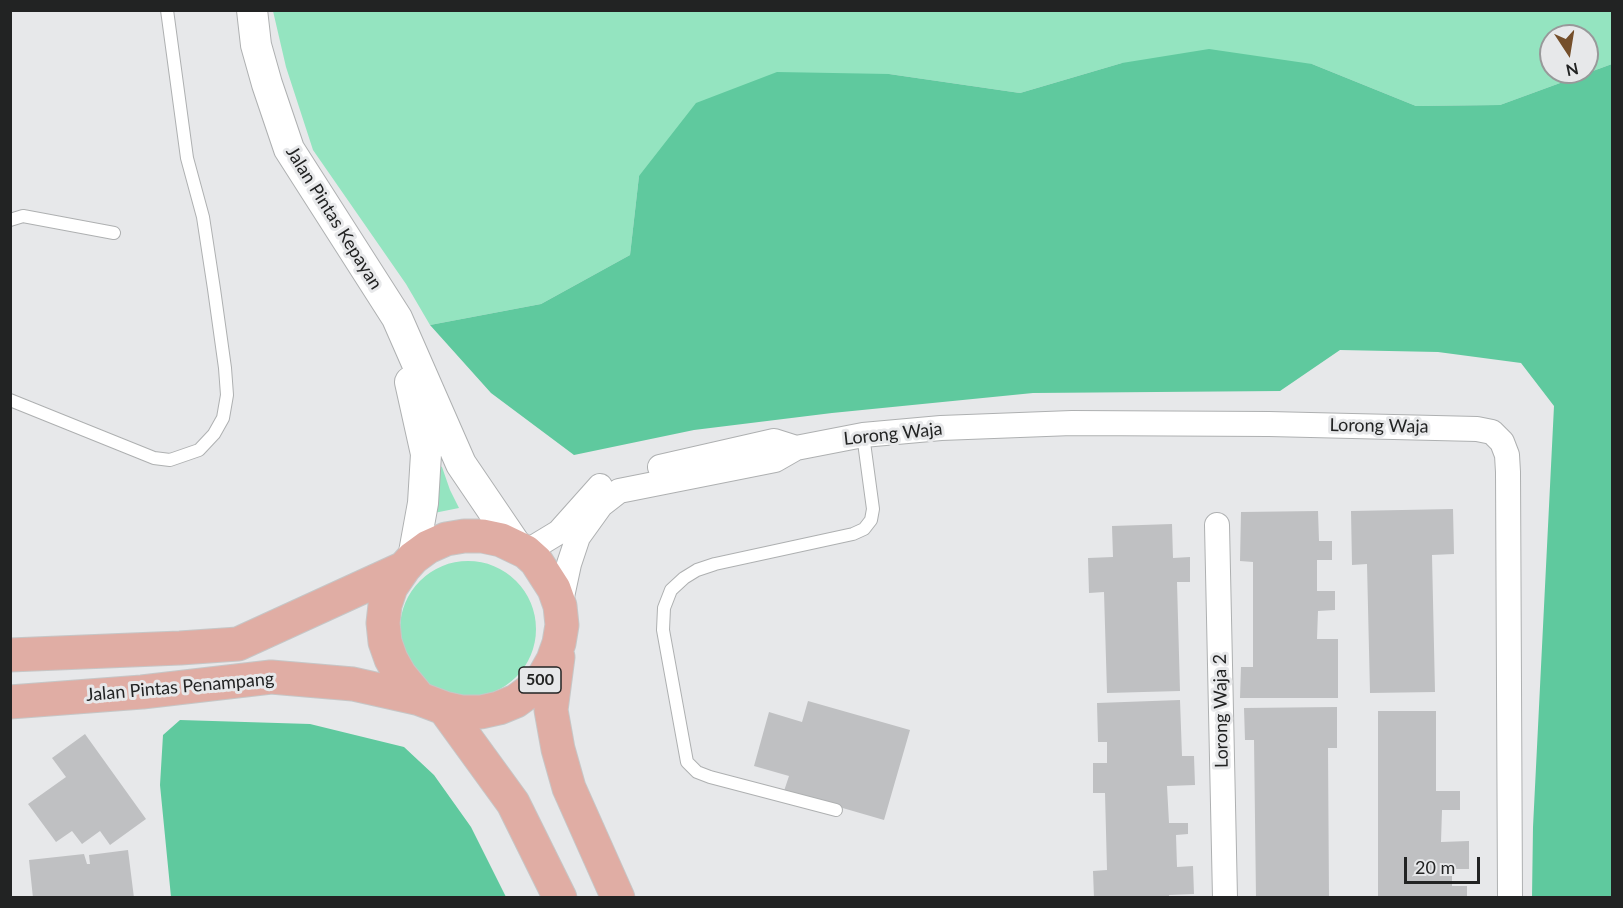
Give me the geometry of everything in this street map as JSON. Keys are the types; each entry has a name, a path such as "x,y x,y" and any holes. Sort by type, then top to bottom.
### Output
{"main road":[{"name":"500","path":"560,897 513,803 432,703 400,675 385,642 383,623 385,605 392,587 409,563 428,547 446,539 464,536 492,538 522,550 536,561 554,589 560,606 562,625 551,710 558,749 569,788 618,897"},
{"name":"500","path":"10,655 238,644 409,563"},
{"name":"500","path":"432,703 462,712 481,712 516,701 544,676 559,643"},
{"name":"Jalan Pintas Penampang","path":"10,702 142,692 271,677 353,684 432,703"}],"street":[{"name":"Jalan Pintas Kepayan","path":"252,10 256,45 289,149 397,318 461,464 522,550"},
{"name":"Jalan Pintas Kepayan","path":"397,318 426,454 423,503 409,563"},
{"name":"Lorong Waja","path":"560,606 569,564 578,537 601,505 619,491 775,460 796,448 863,435 940,428 1071,423 1280,424 1477,429 1492,432 1502,442 1507,455 1508,472 1510,897"},
{"name":"Lorong Waja","path":"522,550 559,532 607,479 774,441 796,448"},
{"name":"Lorong Waja 2","path":"1217,525 1226,897"}],"lane":[{"path":"10,400 154,459 170,460 199,450 214,434 223,418 227,395 214,289 203,216 187,158 167,10"},
{"path":"10,220 22,216 114,234"},
{"path":"836,810 710,777 697,772 687,762 663,630 664,608 671,590 697,570 853,534 864,529 871,520 873,509 863,435"}],"green space":[{"path":"1612,10 1612,64 1599,69 1599,24 1539,24 1539,84 1557,84 1500,105 1416,106 1312,64 1122,63 1020,93 889,74 639,176 630,255 541,304 430,325 406,284 313,150 286,67 273,11"},
{"path":"1209,49 1312,64 1416,106 1500,105 1557,84 1599,84 1599,69 1612,64 1612,897 1532,897 1533,827 1554,406 1521,363 1438,352 1340,350 1280,391 1033,393 832,413 694,430 574,455 491,393 430,325 541,304 630,255 639,176 696,103 777,72 889,74 1020,93 1122,63"},
{"path":"437,464 442,467 459,508 429,514"},
{"path":"468,561 494,566 506,572 516,581 525,591 531,603 536,629 531,655 525,667 516,677 506,686 494,692 468,697 442,692 430,686 420,677 411,667 405,655 400,629 405,603 411,591 420,581 430,572 442,566"},
{"path":"180,720 310,724 404,747 434,775 471,827 506,897 171,897 160,785 163,735"}],"building":[{"path":"1453,509 1454,554 1432,555 1435,692 1370,693 1367,564 1352,565 1351,511"},
{"path":"1318,511 1319,541 1332,541 1332,560 1317,560 1317,591 1335,591 1335,610 1318,611 1317,639 1338,639 1338,698 1240,698 1241,667 1253,667 1253,562 1240,561 1241,512"},
{"path":"1172,524 1173,558 1190,557 1190,582 1177,582 1180,691 1107,693 1104,592 1089,593 1088,558 1113,557 1112,526"},
{"path":"1180,700 1182,756 1194,756 1195,785 1167,786 1169,823 1188,823 1188,834 1176,835 1177,867 1193,866 1194,894 1169,895 1169,898 1094,898 1093,871 1107,870 1105,793 1093,793 1093,763 1107,763 1107,742 1098,742 1097,703"},
{"path":"808,701 910,730 884,820 784,791 789,776 754,766 769,712 802,722"},
{"path":"1337,707 1337,748 1328,748 1329,898 1256,898 1254,740 1245,740 1244,708"},
{"path":"1378,711 1436,711 1436,791 1460,791 1460,810 1442,810 1441,842 1469,841 1469,869 1452,869 1452,886 1467,886 1467,898 1378,898"},
{"path":"85,734 146,819 110,845 100,831 82,844 72,831 56,842 28,804 66,777 52,758"},
{"path":"128,850 134,898 33,898 29,860 84,854 87,864 90,864 89,855"}]}
